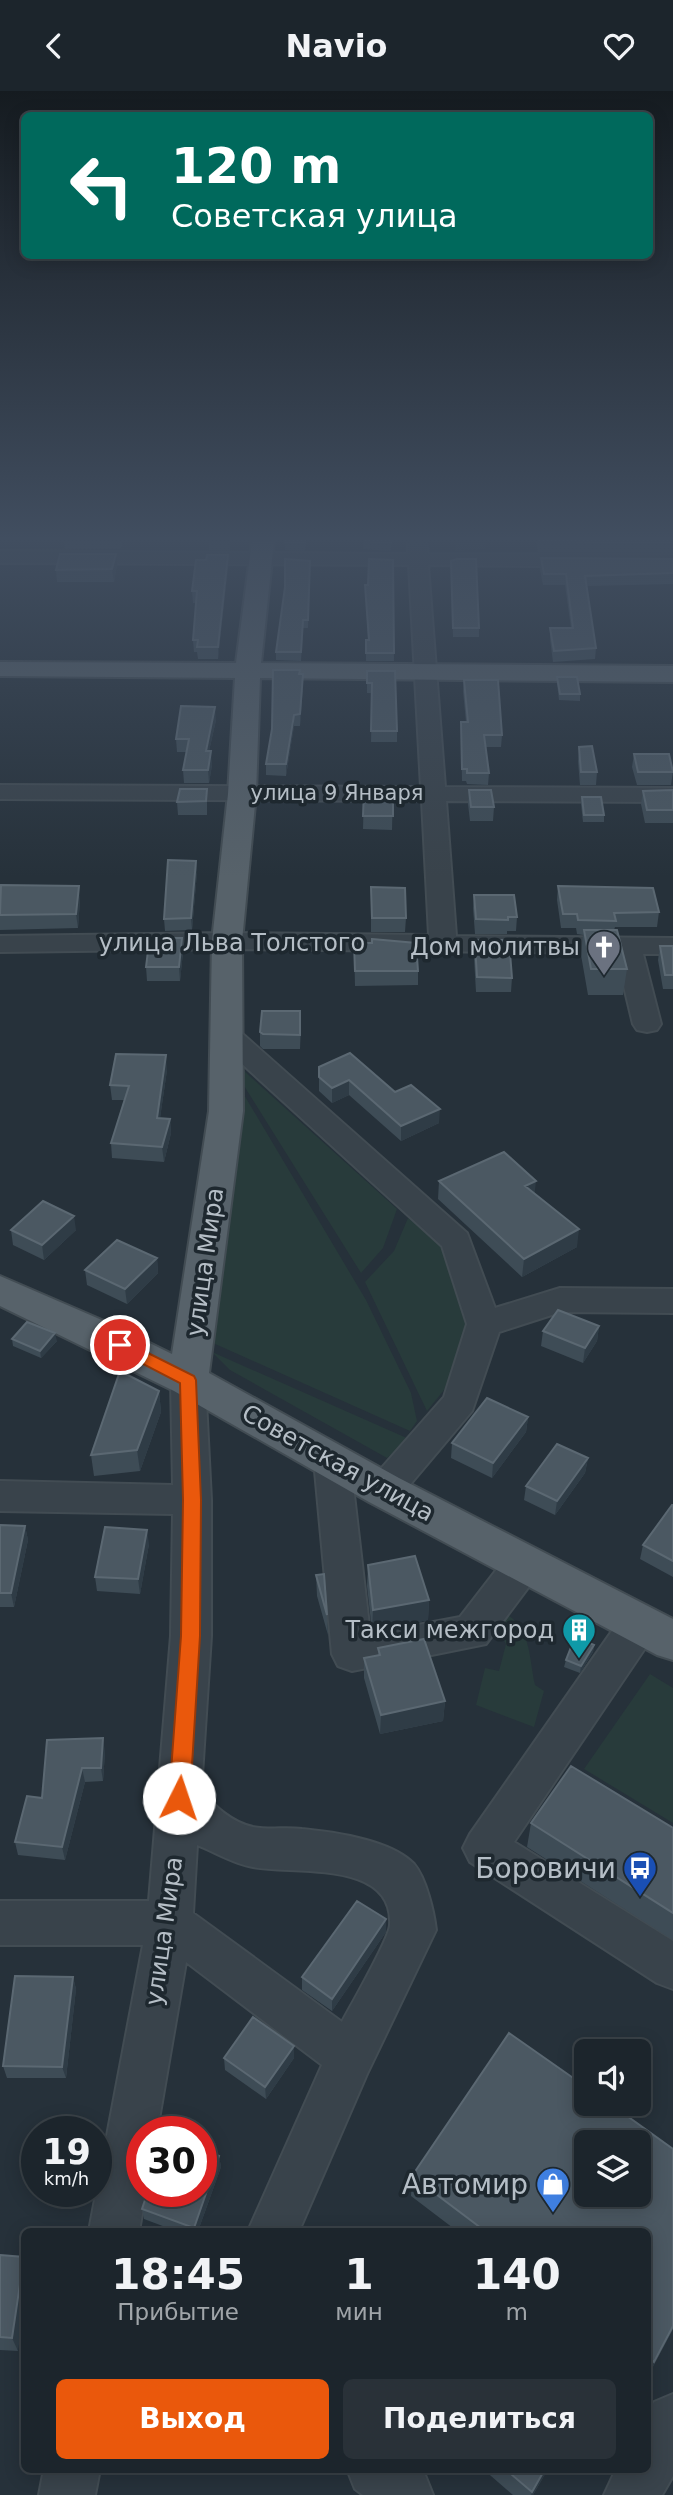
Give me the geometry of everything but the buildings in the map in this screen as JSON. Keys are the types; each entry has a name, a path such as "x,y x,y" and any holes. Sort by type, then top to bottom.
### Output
{"main road":[{"name":"улица Мира","path":"188,1380 226,1111 227,941 242,793 250,653"},
{"path":"0,669 673,674"},
{"name":"Советская улица","path":"0,1290 97,1334 188,1380 384,1490 656,1632"}],"street":[{"path":"424,653 443,944"},
{"name":"улица 9 Января","path":"0,792 673,795"},
{"name":"улица Льва Толстого","path":"0,944 227,941 673,946"},
{"path":"628,946 647,1024"},
{"path":"227,1035 456,1241 484,1324 460,1402 384,1490"},
{"path":"484,1324 559,1300 673,1301"},
{"name":"улица Мира","path":"115,2228 170,1923 191,1636 192,1500 188,1380"},
{"path":"331,1461 352,1654 472,1632 525,1562"},
{"path":"0,1496 192,1500"},
{"path":"656,1632 485,1848 673,1967"},
{"path":"179,1798 210,1830 252,1847 301,1849 364,1859 398,1878 411,1908 413,1930 350,2057 274,2228"},
{"path":"0,1923 170,1923 350,2057"},
{"path":"651,2461 673,2421"},
{"path":"67,2495 71,2473"},
{"path":"380,2473 405,2495"},
{"path":"632,2495 644,2473"}],"shaded area":[{"path":"244,1071 397,1209 383,1248 361,1273 241,1081"},
{"path":"237,1083 366,1300 411,1393 417,1421 410,1431 213,1343"},
{"path":"408,1218 447,1249 461,1288 468,1338 448,1385 427,1411 365,1282 394,1251"},
{"path":"212,1352 409,1439 387,1458 230,1370"},
{"path":"503,1612 519,1625 524,1634 535,1685 544,1691 534,1727 476,1705 485,1668 499,1671 506,1644 497,1628"},
{"path":"650,1674 673,1688 673,1823 584,1769"}],"place":[{"name":"Дом молитвы","path":"604,977"},
{"name":"Такси межгород","path":"579,1660"},
{"name":"Боровичи","path":"640,1898"},
{"name":"Автомир","path":"553,2214"}],"route":[{"path":"120,1345 188,1380 192,1500 191,1636 179,1798"}]}
